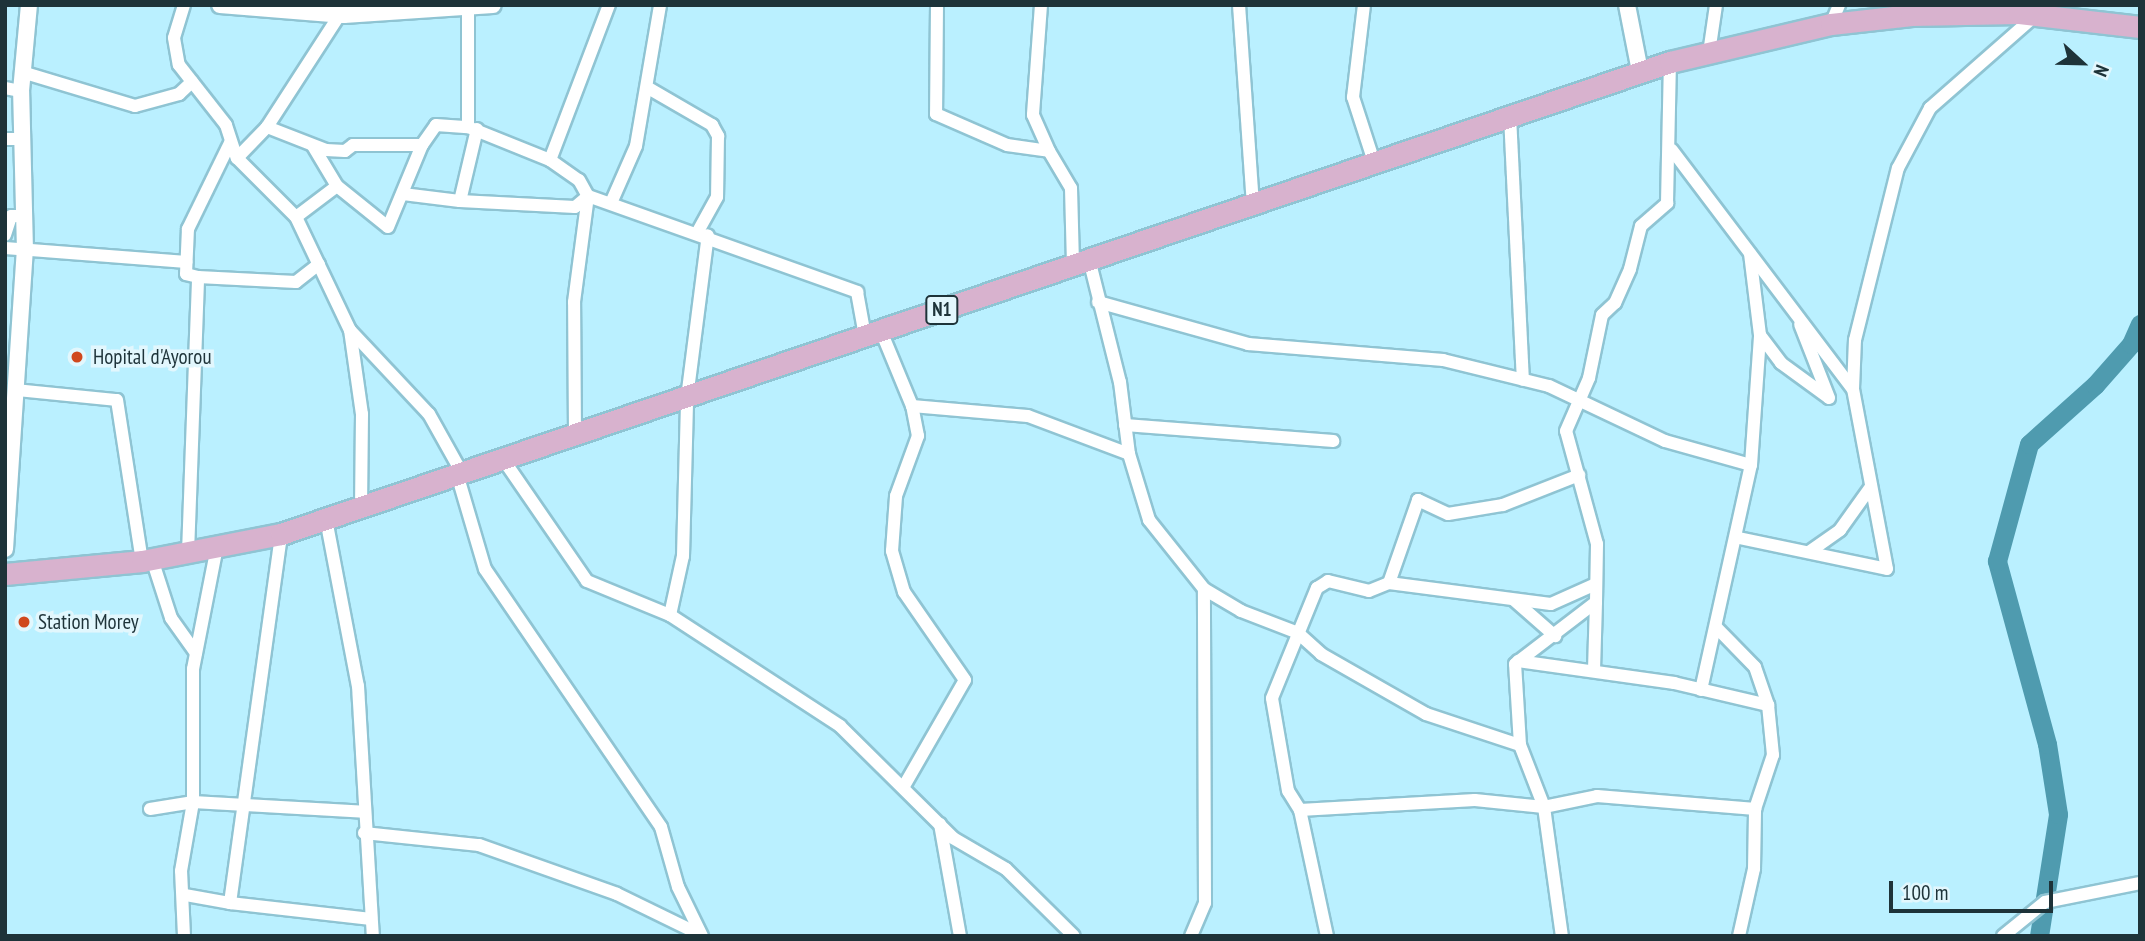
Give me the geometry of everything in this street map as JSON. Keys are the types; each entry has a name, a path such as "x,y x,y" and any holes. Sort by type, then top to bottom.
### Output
{"main road":[{"name":"N1","path":"5,574 147,560 281,534 687,398 1640,71 1835,14 2036,15 2140,27"}],"street":[{"path":"5,235 14,216 22,139 13,90 22,72 29,5"},
{"path":"184,5 174,38 179,65 226,125 237,158 296,218 349,330 362,414 361,506"},
{"path":"219,5 345,10 494,5"},
{"path":"550,160 609,5"},
{"path":"611,203 636,146 650,89 660,5"},
{"path":"937,5 936,114 1007,145 1049,151"},
{"path":"1041,5 1033,115 1049,151 1071,188 1081,262 1098,302 1129,454 1149,520 1204,589 1298,633 1321,654 1426,714 1520,745"},
{"path":"1239,5 1253,202"},
{"path":"1364,5 1353,97 1374,162"},
{"path":"1627,5 1640,71"},
{"path":"1709,53 1716,5"},
{"path":"460,201 472,128 468,7"},
{"path":"237,158 267,127 345,10"},
{"path":"1739,538 1887,569 1853,389 1855,340 1898,168 1930,108 2036,15"},
{"path":"1594,670 1597,544 1566,431 1576,402 1589,378 1602,315 1615,303 1641,226 1667,203 1672,150 1670,62"},
{"path":"22,72 135,106 179,94 192,82"},
{"path":"650,89 712,125 718,136 717,197 703,233 687,398 690,492 670,615"},
{"path":"1510,116 1523,380"},
{"path":"313,146 337,186 388,227 422,145 436,125 472,128 550,160 579,180 588,196 573,302 575,434"},
{"path":"267,127 313,146 345,151 353,145 422,145"},
{"path":"5,139 22,139"},
{"path":"230,143 188,229 186,274 198,277 296,282 319,264"},
{"path":"1672,150 1853,389"},
{"path":"296,218 337,186"},
{"path":"403,194 460,201 575,207 588,196"},
{"path":"588,196 703,233 857,292 873,333 912,406 918,436 896,496 892,551 904,592 965,680 904,786"},
{"path":"5,549 25,251 14,216"},
{"path":"5,248 186,262"},
{"path":"1702,690 1739,538 1751,465 1760,335 1750,253"},
{"path":"188,553 198,277"},
{"path":"1098,302 1248,344 1443,360 1523,380 1665,441 1751,465"},
{"path":"1760,335 1781,363 1829,398 1798,316"},
{"path":"349,330 429,414 459,474 485,569 661,827 678,887 702,935"},
{"path":"16,390 117,400 147,560 171,618 196,653"},
{"path":"912,406 1028,416 1129,454"},
{"path":"1125,425 1333,441"},
{"path":"503,459 587,581 670,615 840,726 940,824 1006,869 1074,936"},
{"path":"1389,583 1418,500 1448,514 1503,505 1579,475"},
{"path":"1809,552 1840,530 1870,488"},
{"path":"326,519 358,686 364,833 373,936"},
{"path":"230,903 241,808 281,534"},
{"path":"184,936 185,895 181,871 193,802 196,653 218,547"},
{"path":"1327,936 1300,810 1287,791 1272,698 1321,582 1369,591 1389,583 1457,596 1511,597 1551,604 1596,584"},
{"path":"1191,936 1205,903 1204,589"},
{"path":"1511,597 1555,636"},
{"path":"1518,661 1555,636 1596,602"},
{"path":"1717,628 1755,667 1768,705 1773,755 1755,809 1754,869 1740,936"},
{"path":"1518,661 1594,670 1768,705"},
{"path":"1518,661 1520,745 1544,807 1562,936"},
{"path":"1300,810 1475,800 1544,807 1597,796 1755,809"},
{"path":"150,809 193,802 241,808 364,812"},
{"path":"940,824 960,936"},
{"path":"364,833 479,845 617,894 702,935"},
{"path":"2003,936 2046,902 2140,883"},
{"path":"185,895 230,903 371,919"}],"waterway":[{"path":"2039,936 2058,814 2047,744 1997,561 2029,444 2095,385 2131,344 2140,324"}],"place":[{"name":"Hopital d'Ayorou","path":"77,357"},
{"name":"Station Morey","path":"24,622"}]}
